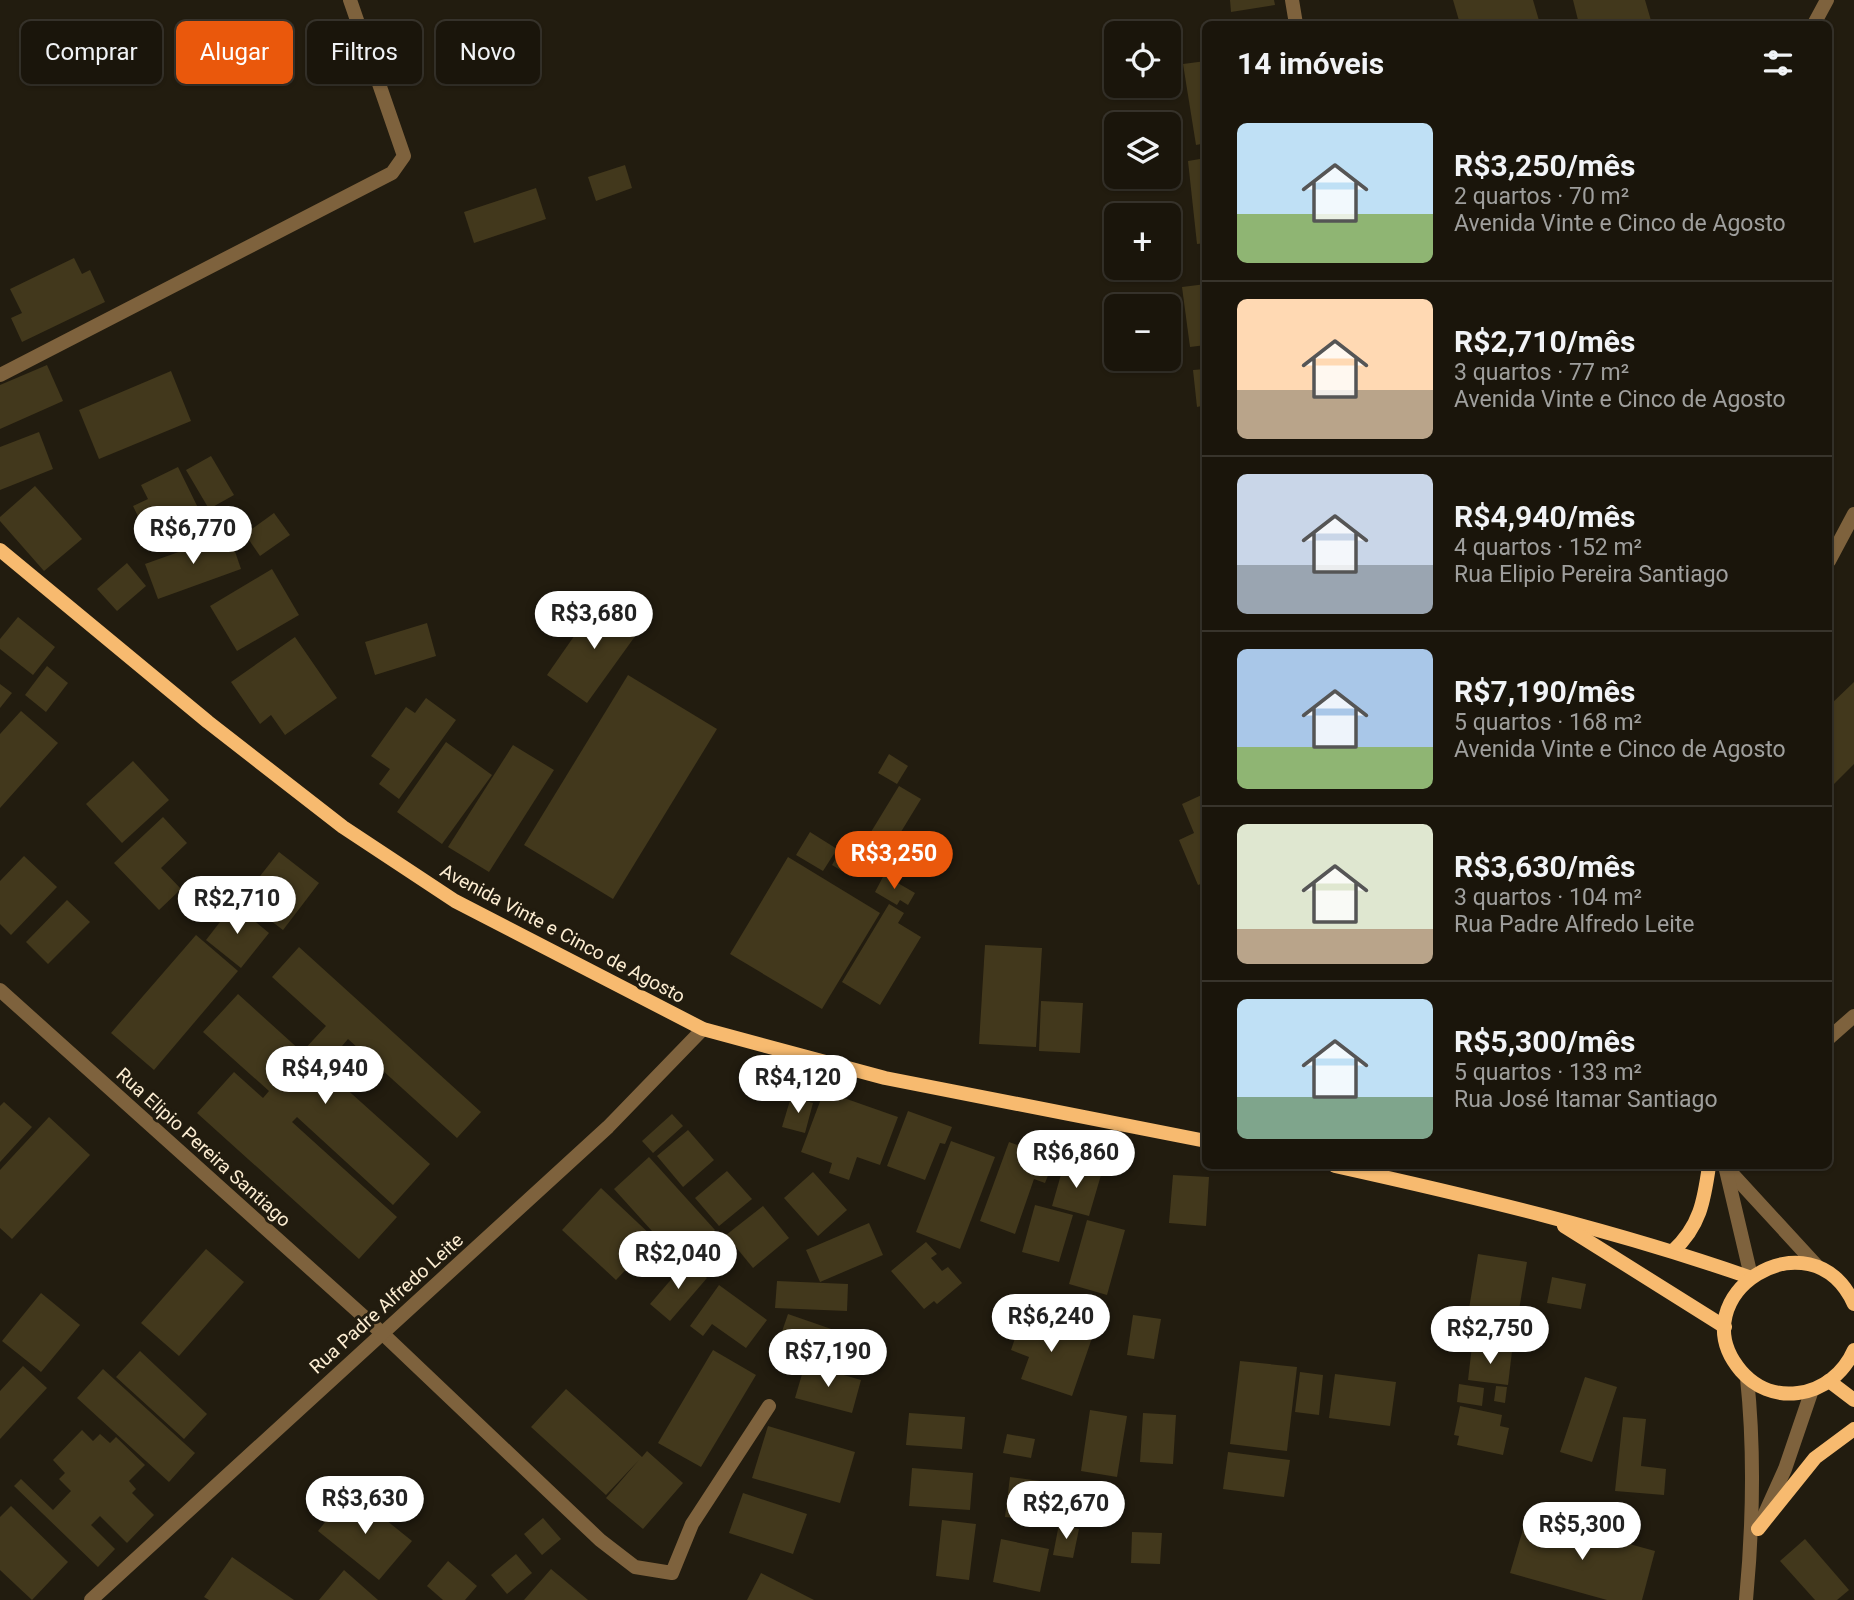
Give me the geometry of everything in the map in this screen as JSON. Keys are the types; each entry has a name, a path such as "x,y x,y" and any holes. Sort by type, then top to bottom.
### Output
{"main road":[{"name":"Avenida Vinte e Cinco de Agosto","path":"0,550 208,722 343,827 455,901 703,1029 885,1078 1202,1140"},
{"path":"1348,1169 1551,1217 1672,1251 1750,1277"},
{"path":"1672,1251 1691,1234 1705,1195 1709,1169"},
{"path":"1551,1217 1724,1327"},
{"path":"1854,1304 1841,1282 1817,1266 1800,1262 1782,1264 1750,1277 1736,1292 1724,1327 1731,1355 1747,1378 1758,1386 1785,1394 1812,1390 1829,1381 1845,1366 1854,1350"},
{"path":"1829,1381 1854,1400"},
{"path":"1758,1529 1815,1458 1854,1429"}],"street":[{"path":"0,375 392,173 404,156 350,0"},
{"path":"1292,0 1296,21"},
{"path":"1816,21 1827,0"},
{"path":"1832,555 1854,514"},
{"name":"Rua Elipio Pereira Santiago","path":"0,990 382,1332 600,1540 635,1567 672,1573 692,1524 769,1406"},
{"path":"1832,1035 1854,1016"},
{"name":"Rua Padre Alfredo Leite","path":"91,1600 608,1127 703,1029"},
{"path":"1726,1169 1750,1277"},
{"path":"1728,1169 1817,1266"},
{"path":"1746,1600 1751,1544 1754,1445 1747,1378"},
{"path":"1751,1544 1785,1469 1812,1390"}],"building":[{"path":"1230,0 1274,0 1275,5 1231,12"},
{"path":"1453,0 1533,0 1539,21 1459,21"},
{"path":"1573,0 1645,0 1651,21 1578,21"},
{"path":"1202,62 1202,144 1196,145 1183,64"},
{"path":"1202,159 1202,243 1197,244 1188,161"},
{"path":"625,165 632,188 596,201 588,177"},
{"path":"536,188 546,219 474,243 464,212"},
{"path":"74,258 82,274 90,270 105,302 22,342 11,318 22,313 10,289"},
{"path":"1202,284 1202,346 1190,347 1182,287"},
{"path":"47,365 63,401 0,429 0,385"},
{"path":"1202,369 1202,406 1197,407 1193,370"},
{"path":"171,371 191,421 99,459 79,410"},
{"path":"39,432 53,469 0,490 0,447"},
{"path":"211,456 234,495 209,509 186,470"},
{"path":"178,467 203,518 151,543 133,506 148,499 141,485"},
{"path":"35,486 82,539 44,571 0,521 0,517"},
{"path":"274,513 290,535 260,556 245,534"},
{"path":"229,534 241,569 158,599 145,564"},
{"path":"127,563 146,586 117,611 97,589"},
{"path":"272,569 299,615 237,651 210,606"},
{"path":"600,599 641,628 587,703 547,675"},
{"path":"18,617 55,647 33,675 0,649 0,639"},
{"path":"427,623 436,656 375,675 365,642"},
{"path":"295,637 337,698 285,735 271,715 260,724 231,682"},
{"path":"47,666 68,683 46,712 25,695"},
{"path":"628,675 717,729 613,899 524,845"},
{"path":"1854,682 1854,764 1832,786 1832,703"},
{"path":"0,684 12,693 0,708"},
{"path":"426,698 456,720 399,799 379,784 390,769 371,756 406,707 415,713"},
{"path":"21,711 58,743 0,808 0,734"},
{"path":"446,742 492,775 442,844 397,812"},
{"path":"513,745 554,770 489,872 448,847"},
{"path":"889,754 908,766 897,784 878,773"},
{"path":"133,761 169,800 122,843 86,804"},
{"path":"899,786 921,799 893,845 871,832"},
{"path":"1202,795 1202,884 1198,885 1179,840 1194,833 1182,804"},
{"path":"163,817 187,843 161,868 181,889 159,910 114,863"},
{"path":"810,832 837,849 823,871 796,855"},
{"path":"841,849 859,860 850,876 832,865"},
{"path":"279,852 319,883 283,930 242,899"},
{"path":"24,856 57,887 11,935 0,924 0,881"},
{"path":"788,857 880,913 822,1009 730,954"},
{"path":"884,875 915,893 908,905 900,900 897,905 875,892"},
{"path":"67,900 90,922 48,964 26,942"},
{"path":"234,904 269,933 241,968 206,940"},
{"path":"889,904 904,913 898,923 921,937 880,1005 842,982"},
{"path":"196,935 238,971 154,1070 111,1033"},
{"path":"985,945 1042,948 1036,1047 979,1044"},
{"path":"299,947 481,1112 457,1138 348,1039 323,1068 430,1164 393,1205 297,1117 292,1122 397,1217 359,1259 197,1113 234,1072 263,1098 269,1091 203,1032 238,994 302,1052 326,1026 272,977"},
{"path":"1041,1001 1083,1003 1080,1053 1039,1051"},
{"path":"824,1091 898,1117 880,1165 857,1157 849,1180 829,1173 832,1163 801,1152"},
{"path":"791,1097 813,1103 805,1133 782,1127"},
{"path":"4,1102 32,1127 0,1162 0,1106"},
{"path":"908,1111 952,1127 945,1144 940,1143 925,1180 887,1166"},
{"path":"672,1114 683,1126 653,1153 642,1141"},
{"path":"49,1117 90,1155 12,1239 0,1228 0,1170"},
{"path":"688,1130 714,1160 683,1187 657,1156"},
{"path":"951,1141 995,1157 960,1249 916,1232"},
{"path":"1009,1142 1055,1158 1045,1183 1034,1179 1015,1234 980,1221"},
{"path":"649,1157 715,1230 680,1262 614,1189"},
{"path":"1064,1164 1101,1175 1089,1216 1052,1206"},
{"path":"727,1171 752,1199 719,1226 695,1198"},
{"path":"813,1172 847,1210 818,1236 784,1198"},
{"path":"1173,1175 1209,1177 1206,1226 1169,1223"},
{"path":"601,1188 655,1239 616,1280 562,1230"},
{"path":"1035,1205 1073,1215 1059,1262 1022,1252"},
{"path":"763,1206 789,1238 753,1268 726,1235"},
{"path":"1087,1220 1125,1230 1107,1295 1069,1284"},
{"path":"869,1223 883,1255 820,1282 806,1250"},
{"path":"926,1242 937,1254 931,1258 942,1271 948,1267 962,1283 937,1304 934,1301 924,1309 891,1271"},
{"path":"206,1249 244,1282 179,1356 141,1323"},
{"path":"1478,1254 1527,1262 1516,1328 1467,1321"},
{"path":"687,1261 707,1278 670,1321 650,1304"},
{"path":"1552,1277 1586,1284 1581,1309 1547,1303"},
{"path":"777,1281 848,1284 847,1311 775,1308"},
{"path":"719,1285 767,1320 746,1348 712,1324 703,1336 690,1326"},
{"path":"41,1293 80,1325 41,1372 2,1341"},
{"path":"788,1314 860,1339 849,1371 777,1346"},
{"path":"1023,1315 1092,1338 1072,1396 1021,1379 1029,1357 1011,1350"},
{"path":"1133,1315 1161,1319 1154,1359 1127,1355"},
{"path":"1472,1346 1512,1351 1508,1385 1468,1380"},
{"path":"713,1350 756,1375 701,1467 658,1443"},
{"path":"140,1351 207,1414 184,1439 116,1377"},
{"path":"1240,1361 1297,1367 1287,1451 1230,1444"},
{"path":"805,1364 861,1380 852,1413 795,1398"},
{"path":"23,1366 47,1388 0,1439 0,1391"},
{"path":"103,1369 195,1453 169,1482 77,1398"},
{"path":"1300,1372 1323,1375 1319,1415 1295,1412"},
{"path":"1335,1374 1396,1382 1390,1426 1329,1418"},
{"path":"1585,1377 1617,1387 1592,1462 1560,1452"},
{"path":"1459,1384 1484,1388 1482,1406 1457,1402"},
{"path":"1496,1386 1507,1387 1505,1403 1494,1401"},
{"path":"566,1389 642,1457 647,1451 683,1483 643,1529 606,1498 639,1460 606,1495 531,1427"},
{"path":"1460,1406 1502,1415 1500,1426 1509,1428 1503,1455 1457,1445 1459,1436 1454,1435"},
{"path":"1090,1410 1127,1416 1117,1477 1081,1471"},
{"path":"909,1413 965,1417 962,1449 906,1445"},
{"path":"1143,1413 1176,1415 1173,1464 1140,1462"},
{"path":"1623,1417 1646,1419 1641,1466 1666,1469 1664,1495 1615,1491"},
{"path":"768,1426 855,1452 840,1503 752,1478"},
{"path":"82,1430 93,1441 100,1434 110,1443 116,1437 145,1465 129,1481 136,1489 132,1493 154,1515 127,1543 100,1516 91,1525 115,1549 98,1567 14,1486 21,1479 53,1510 71,1491 59,1479 65,1473 53,1460"},
{"path":"1007,1434 1035,1439 1031,1458 1003,1453"},
{"path":"1228,1452 1290,1460 1284,1497 1223,1489"},
{"path":"912,1468 973,1473 970,1510 909,1506"},
{"path":"1010,1477 1040,1481 1036,1520 1005,1517"},
{"path":"350,1491 412,1541 379,1580 318,1531"},
{"path":"743,1493 807,1514 793,1554 729,1533"},
{"path":"11,1506 68,1562 32,1600 0,1570 0,1517"},
{"path":"1527,1516 1655,1551 1642,1600 1607,1600 1510,1573"},
{"path":"543,1518 561,1539 542,1555 524,1534"},
{"path":"942,1520 976,1524 969,1580 936,1576"},
{"path":"1059,1524 1079,1529 1073,1558 1053,1555"},
{"path":"1132,1532 1162,1533 1160,1564 1131,1563"},
{"path":"1001,1539 1049,1549 1040,1592 993,1582"},
{"path":"1805,1539 1849,1590 1837,1600 1815,1600 1780,1561"},
{"path":"516,1554 532,1573 507,1594 491,1575"},
{"path":"232,1557 294,1600 209,1600 204,1597"},
{"path":"448,1561 477,1586 465,1600 443,1600 427,1586"},
{"path":"551,1569 588,1600 524,1600"},
{"path":"344,1570 378,1600 319,1600"},
{"path":"761,1573 814,1600 747,1600"}]}
